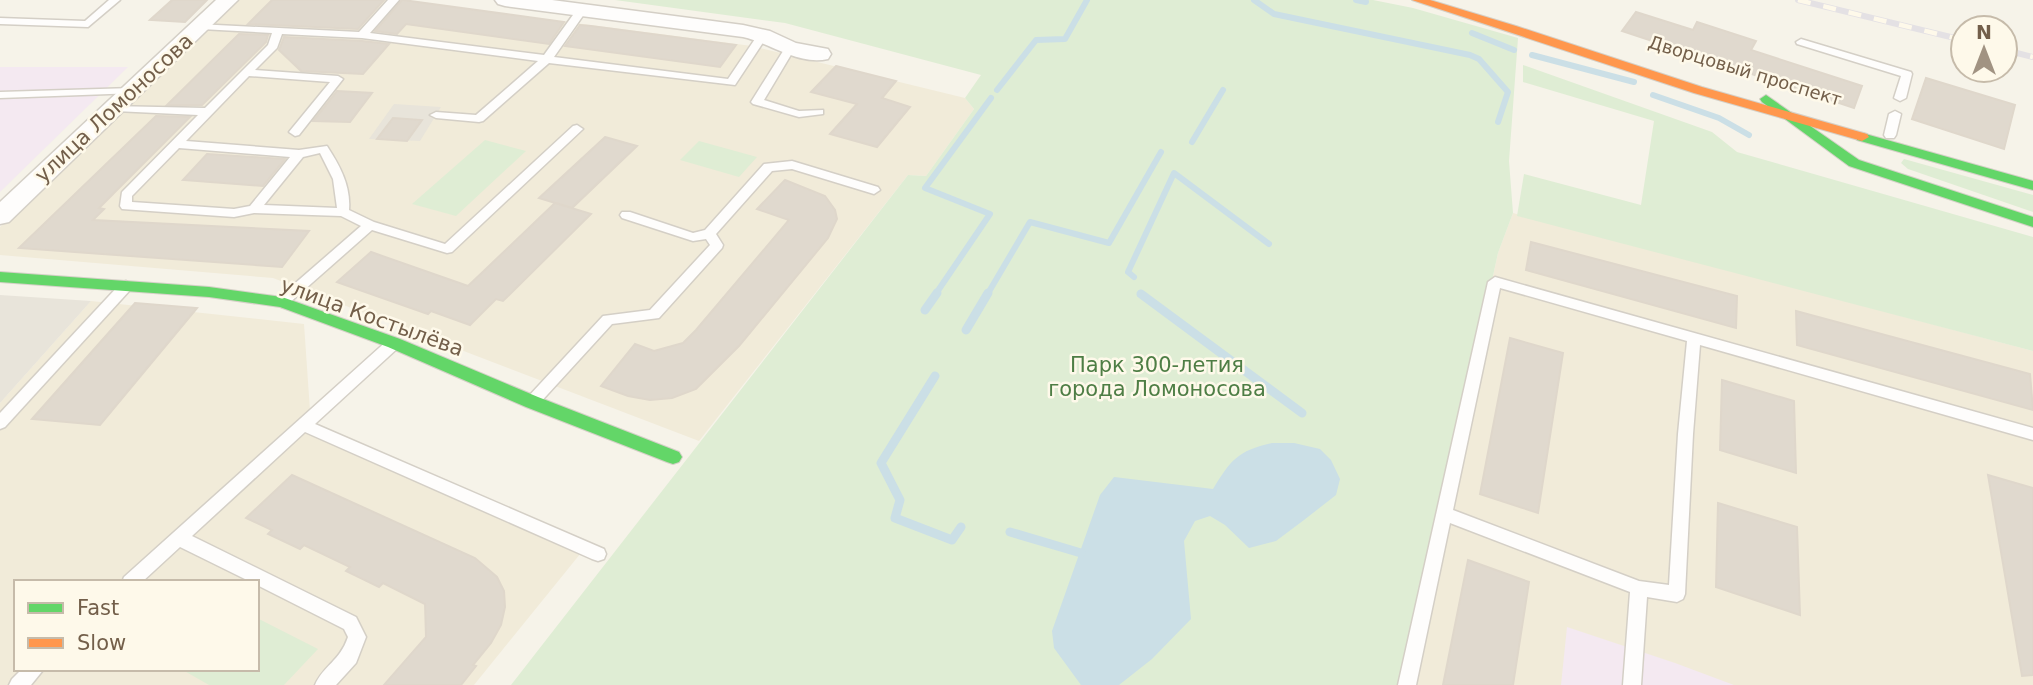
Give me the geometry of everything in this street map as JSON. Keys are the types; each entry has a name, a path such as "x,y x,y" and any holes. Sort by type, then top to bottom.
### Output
{"main road":[{"name":"Дворцовый проспект","path":"1418,0 1764,104 1832,119 2033,177"},
{"name":"Дворцовый проспект","path":"1446,0 1499,13 1764,104"},
{"path":"1764,104 1801,123"},
{"path":"1764,104 1801,123 1842,156 1870,170 2033,222"},
{"path":"1801,123 1813,117 1832,119"},
{"name":"Дворцовый проспект","path":"1801,123 1907,148 2033,186"},
{"path":"1907,148 1897,149 1889,156 1896,171 1963,200"},
{"name":"улица Костылёва","path":"0,277 126,286 282,302 394,343 532,402 673,457"}],"street":[{"name":"улица Ломоносова","path":"0,216 228,0"},
{"path":"505,0 763,35 790,48 820,54"}],"lane":[{"path":"0,21 88,24 116,0"},
{"path":"362,35 394,0"},
{"path":"436,115 479,119 547,59 582,10"},
{"path":"201,26 362,35 731,83 763,35"},
{"path":"278,31 273,46 126,195 126,206 234,213 254,209 343,212 370,225 447,249 577,129"},
{"path":"1801,42 1907,74 1900,98"},
{"path":"790,48 757,102 799,114 819,113"},
{"path":"247,73 338,79 295,132"},
{"path":"0,95 133,91"},
{"path":"115,108 208,112"},
{"path":"1890,135 1895,114"},
{"path":"177,144 299,153 323,149 337,171 345,196 343,212"},
{"path":"254,209 299,153"},
{"path":"626,215 693,237 709,234 768,167 792,165 874,190"},
{"path":"282,302 370,225"},
{"path":"532,402 608,320 653,314 717,246 709,234"},
{"path":"1406,685 1446,514 1495,282 2033,435"},
{"path":"0,423 126,286"},
{"path":"1446,514 1639,587 1677,594 1686,456 1686,404 1694,338"},
{"path":"132,580 394,343"},
{"path":"303,425 598,554"},
{"path":"179,538 350,623 357,637 350,657 324,685"},
{"path":"1632,685 1639,587"},
{"path":"18,685 33,671"}],"shaded area":[{"path":"236,0 398,0 752,46 965,98 974,109 926,176 908,175 699,441 273,278 0,255 0,227"},
{"path":"0,67 128,67 0,192"},
{"path":"394,104 441,107 420,141 369,139"},
{"path":"1513,213 2033,351 2033,685 1404,685 1498,253"},
{"path":"0,295 91,301 0,403"},
{"path":"91,301 304,324 311,425 589,543 474,685 0,685 0,403"},
{"path":"1272,443 1294,443 1320,449 1331,460 1340,479 1336,495 1276,541 1249,548 1225,525 1210,516 1195,521 1184,541 1191,619 1152,659 1119,685 1081,685 1054,648 1052,631 1100,495 1114,477 1213,489 1236,458 1251,449"},
{"path":"1567,627 1675,663 1734,685 1561,685"}],"green space":[{"name":"Парк 300-летия города Ломоносова","path":"615,0 1373,0 1413,8 1518,38 1509,161 1513,213 1498,253 1404,685 511,685 908,175 926,176 974,109 965,98 981,75 785,23"},
{"path":"1523,65 1712,132 1737,152 2033,237 2033,351 1517,216 1524,174 1641,205 1654,121 1523,82"},
{"path":"485,140 526,151 456,216 412,204"},
{"path":"699,141 757,157 739,177 680,160"},
{"path":"1904,159 2033,195 2033,212 1908,169 1901,163"},
{"path":"259,619 318,649 284,685 209,685 184,671 259,671"}],"building":[{"path":"172,0 207,0 185,22 150,20"},
{"path":"272,0 384,0 358,29 248,24"},
{"path":"402,0 564,22 549,44 406,24 397,34 375,31"},
{"path":"1636,12 1693,30 1697,22 1756,41 1751,50 1862,86 1854,108 1622,31"},
{"path":"580,25 736,45 720,67 565,46"},
{"path":"239,34 268,35 266,42 202,105 167,105"},
{"path":"284,37 389,44 363,74 301,71 279,50"},
{"path":"836,66 896,81 882,98 910,107 877,147 830,134 857,104 811,92"},
{"path":"1926,78 2015,105 2004,149 1912,119"},
{"path":"337,91 372,93 350,122 313,121"},
{"path":"156,116 190,117 99,208 104,209 93,220 309,231 282,267 19,248"},
{"path":"393,118 422,120 407,141 377,139"},
{"path":"605,137 637,146 572,208 539,198"},
{"path":"207,154 285,159 263,186 183,180"},
{"path":"785,180 825,196 835,210 837,219 828,238 739,346 696,389 672,398 650,400 628,396 601,386 635,344 654,351 683,343 696,330 789,220 757,209"},
{"path":"555,203 591,214 503,301 496,299 470,325 431,311 428,314 337,282 371,252 468,286"},
{"path":"1531,242 1737,296 1736,328 1526,270"},
{"path":"135,303 197,308 100,425 32,419"},
{"path":"1796,311 2030,374 2033,410 1797,345"},
{"path":"1510,338 1563,353 1538,513 1480,494"},
{"path":"1722,380 1794,401 1796,473 1720,450"},
{"path":"292,475 475,558 497,577 504,591 505,607 501,625 461,685 384,685 426,637 425,604 383,583 379,587 346,571 350,567 304,545 300,549 268,534 272,530 246,518"},
{"path":"1988,475 2033,488 2033,675 2022,676"},
{"path":"1718,503 1797,527 1800,615 1716,587"},
{"path":"1468,560 1529,582 1513,685 1443,685"}],"waterway":[{"path":"997,90 1036,40 1065,39 1087,0"},
{"path":"1254,0 1274,14 1479,59 1508,92 1498,122"},
{"path":"1356,0 1366,2"},
{"path":"1472,33 1514,50"},
{"path":"1532,55 1634,82"},
{"path":"1192,142 1223,90"},
{"path":"1653,95 1719,118 1749,135"},
{"path":"935,295 990,214 925,188 991,98"},
{"path":"987,295 1030,222 1109,243 1161,152"},
{"path":"1134,277 1128,272 1174,173 1269,244"},
{"path":"925,310 937,293"},
{"path":"966,330 988,293"},
{"path":"1141,294 1302,413"},
{"path":"935,376 881,463 900,500 895,518 952,540 961,527"},
{"path":"1010,532 1081,553"}],"railway":[{"path":"1798,0 1949,37"},
{"path":"2019,54 2033,57"}],"traffic: fast":[{"path":"1766,99 1854,163 2033,222"},
{"path":"1862,137 2033,186"},
{"path":"0,277 209,292 282,302 394,343 532,402 673,457"}],"traffic: slow":[{"path":"1418,0 1512,28 1698,90 1862,137"}]}
